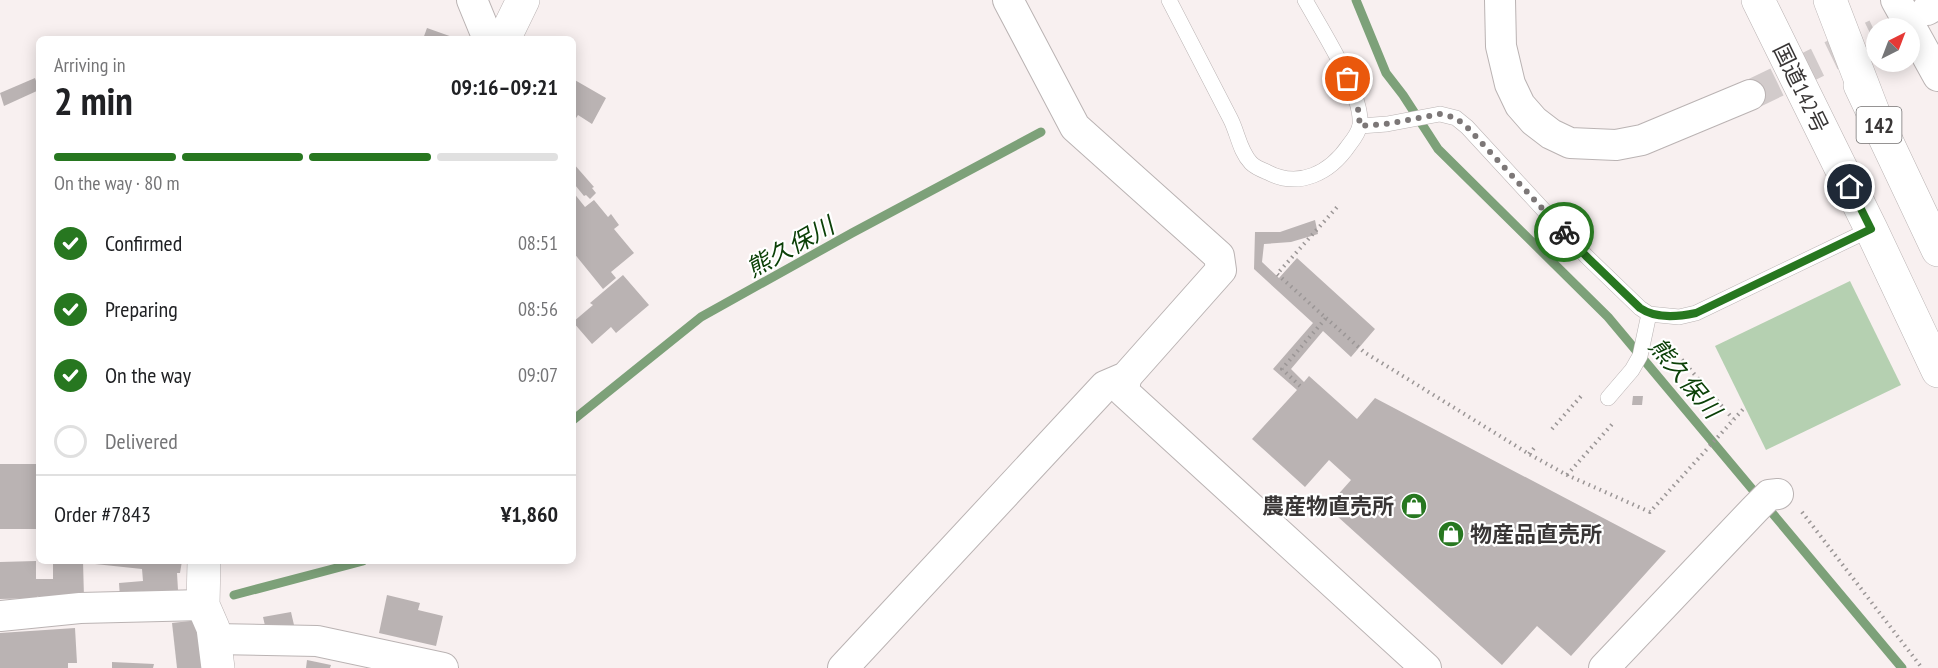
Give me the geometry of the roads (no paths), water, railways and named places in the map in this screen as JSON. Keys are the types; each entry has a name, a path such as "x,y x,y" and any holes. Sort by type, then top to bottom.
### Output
{"main road":[{"path":"505,36 523,0"},
{"name":"国道142号","path":"1758,0 1938,371"},
{"name":"142","path":"1819,0 1938,250"},
{"path":"1830,0 1873,112"},
{"path":"204,564 203,605 213,628 216,654"}],"street":[{"path":"472,0 487,36"},
{"path":"843,668 1105,386 1126,377 1221,270 1219,256 1075,127 1008,0"},
{"path":"1500,0 1501,46 1510,84 1520,105 1542,128 1570,143 1616,145 1642,140 1750,95"},
{"path":"1896,0 1938,76"},
{"path":"1126,377 1124,392 1426,668"},
{"path":"1604,668 1767,499"},
{"path":"0,616 80,609 203,605"},
{"path":"216,654 317,641 443,668"}],"lane":[{"path":"1169,0 1232,121 1241,148 1252,165 1284,179 1301,180 1320,173 1337,160 1352,142 1360,126 1358,109 1348,79 1305,0"},
{"path":"1360,126 1440,114 1456,118 1467,127 1586,256 1631,300 1649,314 1679,317 1696,313 1871,229"},
{"path":"1608,398 1632,370 1640,356 1642,338 1649,314"}],"waterway":[{"name":"熊久保川","path":"1356,0 1386,73 1438,149 1608,317 1902,668"},
{"name":"熊久保川","path":"576,418 701,317 1041,132"},
{"name":"熊久保川","path":"234,595 352,564"}],"tunnel":[{"path":"1750,95 1866,39"}],"place":[{"name":"農産物直売所","path":"1414,506"},
{"name":"物産品直売所","path":"1451,534"}]}
